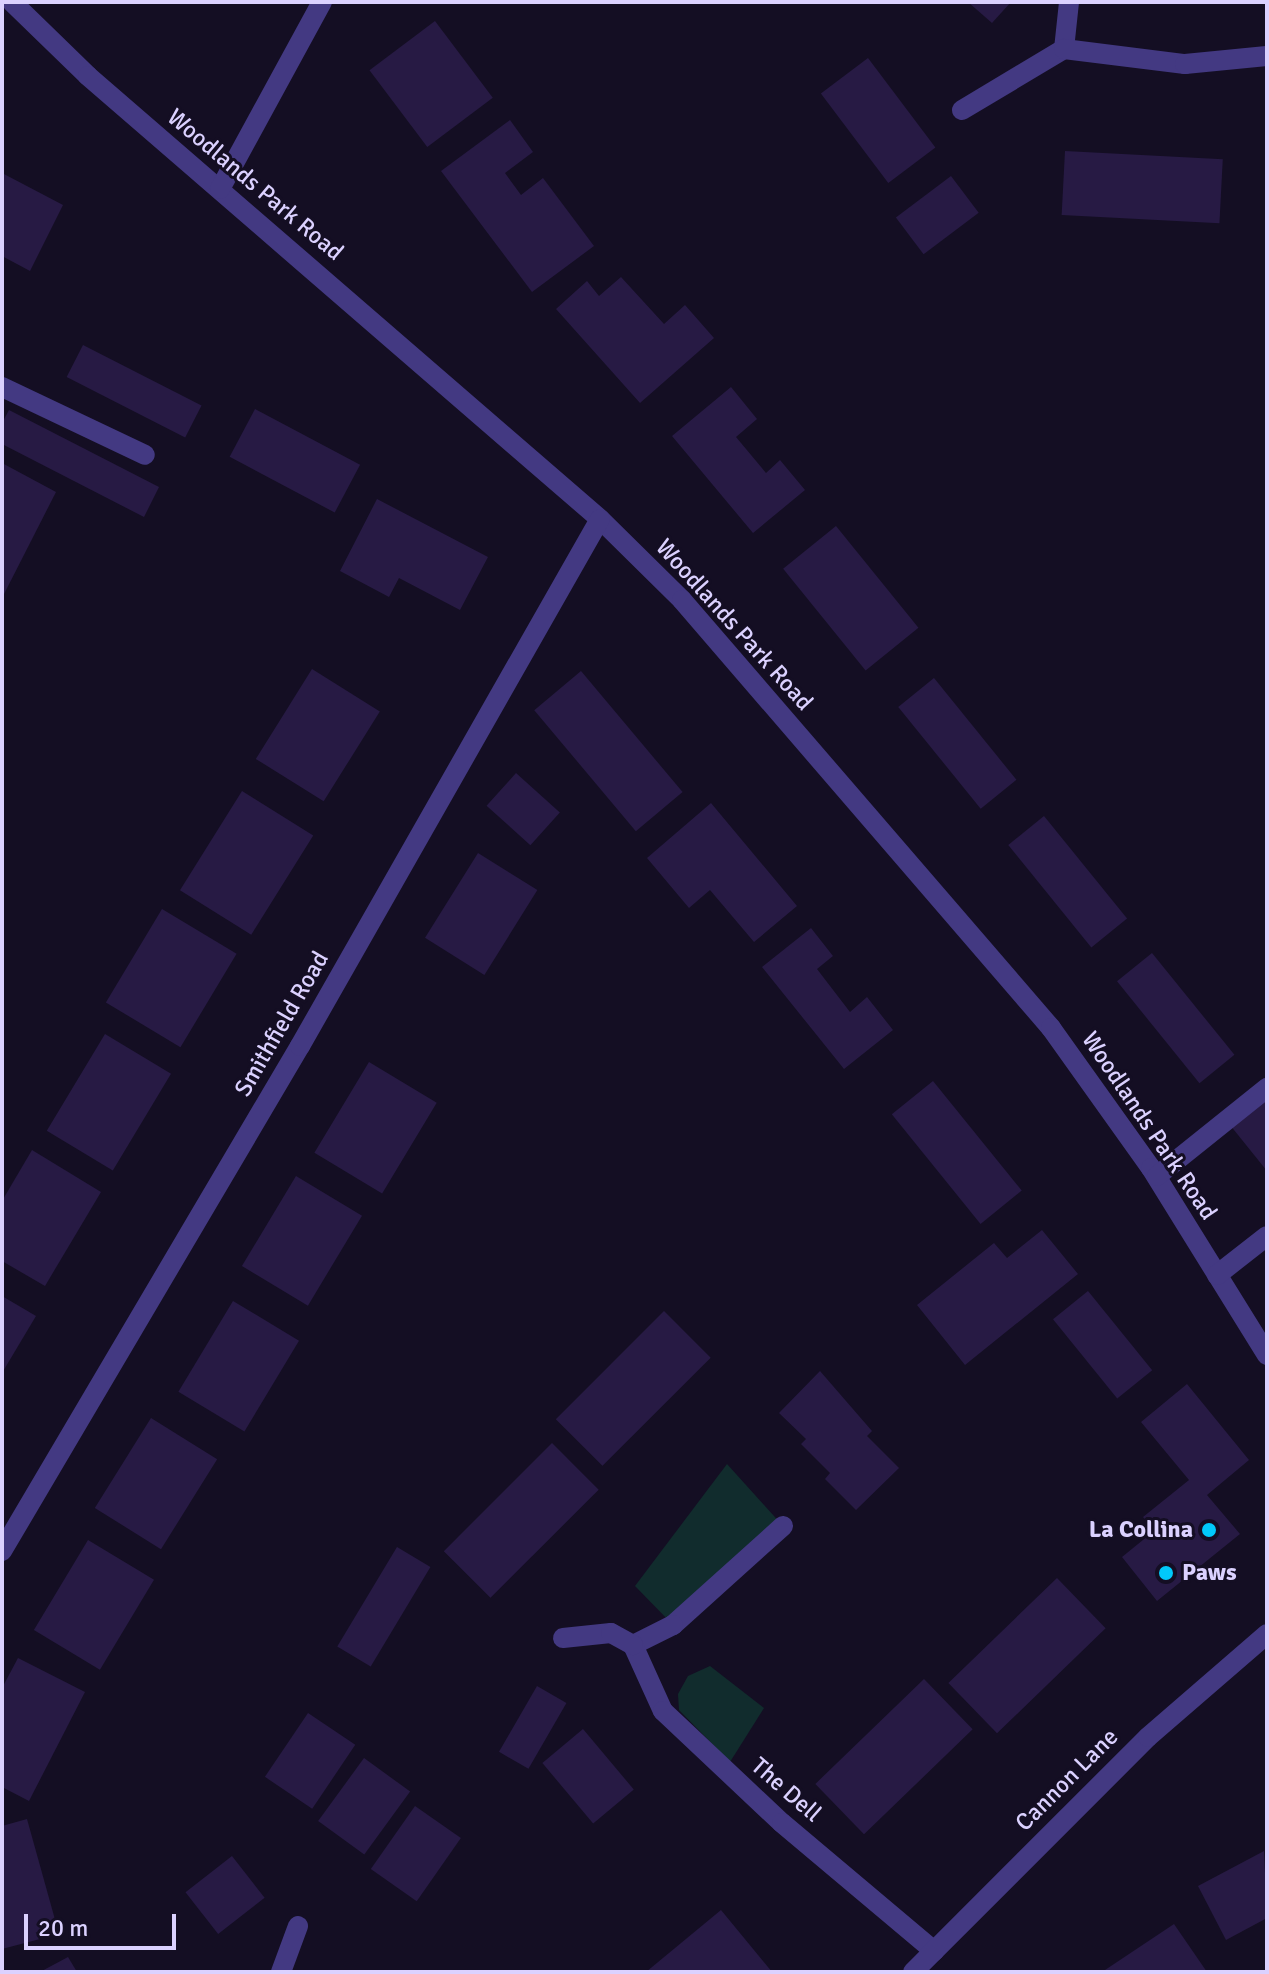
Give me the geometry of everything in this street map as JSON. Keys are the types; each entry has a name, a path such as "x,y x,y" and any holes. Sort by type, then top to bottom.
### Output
{"street":[{"name":"Woodlands Park Road","path":"12,2 88,76 600,519 682,600 1051,1028 1157,1176 1267,1355"},
{"path":"220,189 322,2"},
{"path":"1064,49 1069,2"},
{"path":"962,110 1064,49 1185,64 1267,56"},
{"path":"2,387 145,455"},
{"name":"Smithfield Road","path":"2,1551 300,1046 600,519"},
{"path":"1157,1176 1267,1088"},
{"path":"1217,1275 1267,1236"},
{"path":"563,1638 611,1633 633,1645 673,1625 783,1526"},
{"name":"Cannon Lane","path":"913,1972 1148,1737 1267,1634"},
{"name":"The Dell","path":"633,1645 673,1721 934,1951"},
{"path":"281,1972 298,1926"}],"green space":[{"path":"727,1464 783,1526 673,1625 635,1586"},
{"path":"710,1666 764,1708 730,1762 679,1710 678,1694 688,1676"}],"building":[{"path":"968,2 1011,2 992,23"},
{"path":"435,21 493,98 427,147 370,70"},
{"path":"868,58 935,147 888,183 821,94"},
{"path":"510,120 533,152 505,173 521,195 543,178 594,246 532,292 441,171"},
{"path":"1065,151 1223,159 1219,223 1062,215"},
{"path":"2,173 63,205 30,271 2,256"},
{"path":"951,176 979,213 924,254 896,218"},
{"path":"621,277 664,324 685,305 714,338 640,403 556,309 587,281 599,296"},
{"path":"83,345 202,405 185,437 67,377"},
{"path":"731,387 757,419 736,437 766,473 780,460 805,490 753,533 672,436"},
{"path":"255,409 360,465 335,513 230,457"},
{"path":"9,410 159,487 144,517 2,444 2,423"},
{"path":"2,463 56,492 2,598"},
{"path":"377,499 488,557 460,610 399,578 389,597 340,571"},
{"path":"836,526 918,628 866,671 783,569"},
{"path":"312,669 380,711 324,801 256,759"},
{"path":"581,671 683,792 636,831 534,710"},
{"path":"934,678 1016,780 981,809 898,707"},
{"path":"516,773 560,812 530,845 487,806"},
{"path":"242,791 313,836 251,935 180,890"},
{"path":"711,803 797,906 754,942 710,890 689,908 647,858"},
{"path":"1044,816 1127,919 1091,948 1008,845"},
{"path":"478,853 537,890 484,975 425,938"},
{"path":"162,909 237,954 180,1047 106,1002"},
{"path":"811,928 833,956 817,969 850,1012 867,997 893,1030 844,1069 762,967"},
{"path":"1152,953 1234,1055 1199,1083 1117,981"},
{"path":"105,1034 171,1074 113,1171 47,1131"},
{"path":"369,1062 437,1103 382,1194 314,1153"},
{"path":"933,1081 1022,1191 981,1224 892,1114"},
{"path":"1267,1095 1267,1171 1230,1125"},
{"path":"32,1150 101,1192 45,1286 2,1261 2,1201"},
{"path":"296,1176 362,1216 308,1306 242,1266"},
{"path":"1042,1230 1078,1274 965,1365 917,1305 994,1243 1007,1258"},
{"path":"1088,1291 1152,1370 1117,1399 1053,1319"},
{"path":"2,1296 36,1316 2,1373"},
{"path":"233,1301 299,1341 244,1432 178,1392"},
{"path":"664,1311 711,1358 602,1466 556,1419"},
{"path":"820,1371 872,1431 867,1436 899,1468 856,1510 825,1479 830,1473 801,1444 806,1439 779,1413"},
{"path":"1187,1384 1249,1460 1207,1495 1240,1534 1157,1601 1122,1557 1154,1531 1143,1517 1189,1480 1141,1422"},
{"path":"151,1418 217,1459 161,1549 95,1508"},
{"path":"552,1443 599,1490 490,1598 444,1551"},
{"path":"88,1540 154,1580 100,1670 34,1630"},
{"path":"397,1547 430,1567 371,1667 337,1646"},
{"path":"1057,1578 1106,1628 997,1733 948,1683"},
{"path":"18,1658 85,1692 29,1801 2,1787 2,1688"},
{"path":"924,1679 973,1729 864,1834 815,1784"},
{"path":"537,1686 566,1703 528,1769 499,1752"},
{"path":"308,1713 355,1745 312,1809 265,1777"},
{"path":"583,1729 634,1790 593,1824 542,1763"},
{"path":"364,1758 410,1792 364,1855 318,1821"},
{"path":"415,1806 461,1838 417,1901 371,1869"},
{"path":"27,1819 59,1934 2,1949 2,1826"},
{"path":"1264,1851 1267,1918 1226,1940 1198,1886"},
{"path":"232,1856 265,1898 218,1934 186,1892"},
{"path":"721,1910 772,1972 646,1972"},
{"path":"1174,1924 1207,1972 1102,1972"},
{"path":"68,1957 77,1972 40,1972"}],"place":[{"name":"La Collina","path":"1209,1530"},
{"name":"Paws","path":"1166,1573"}]}
